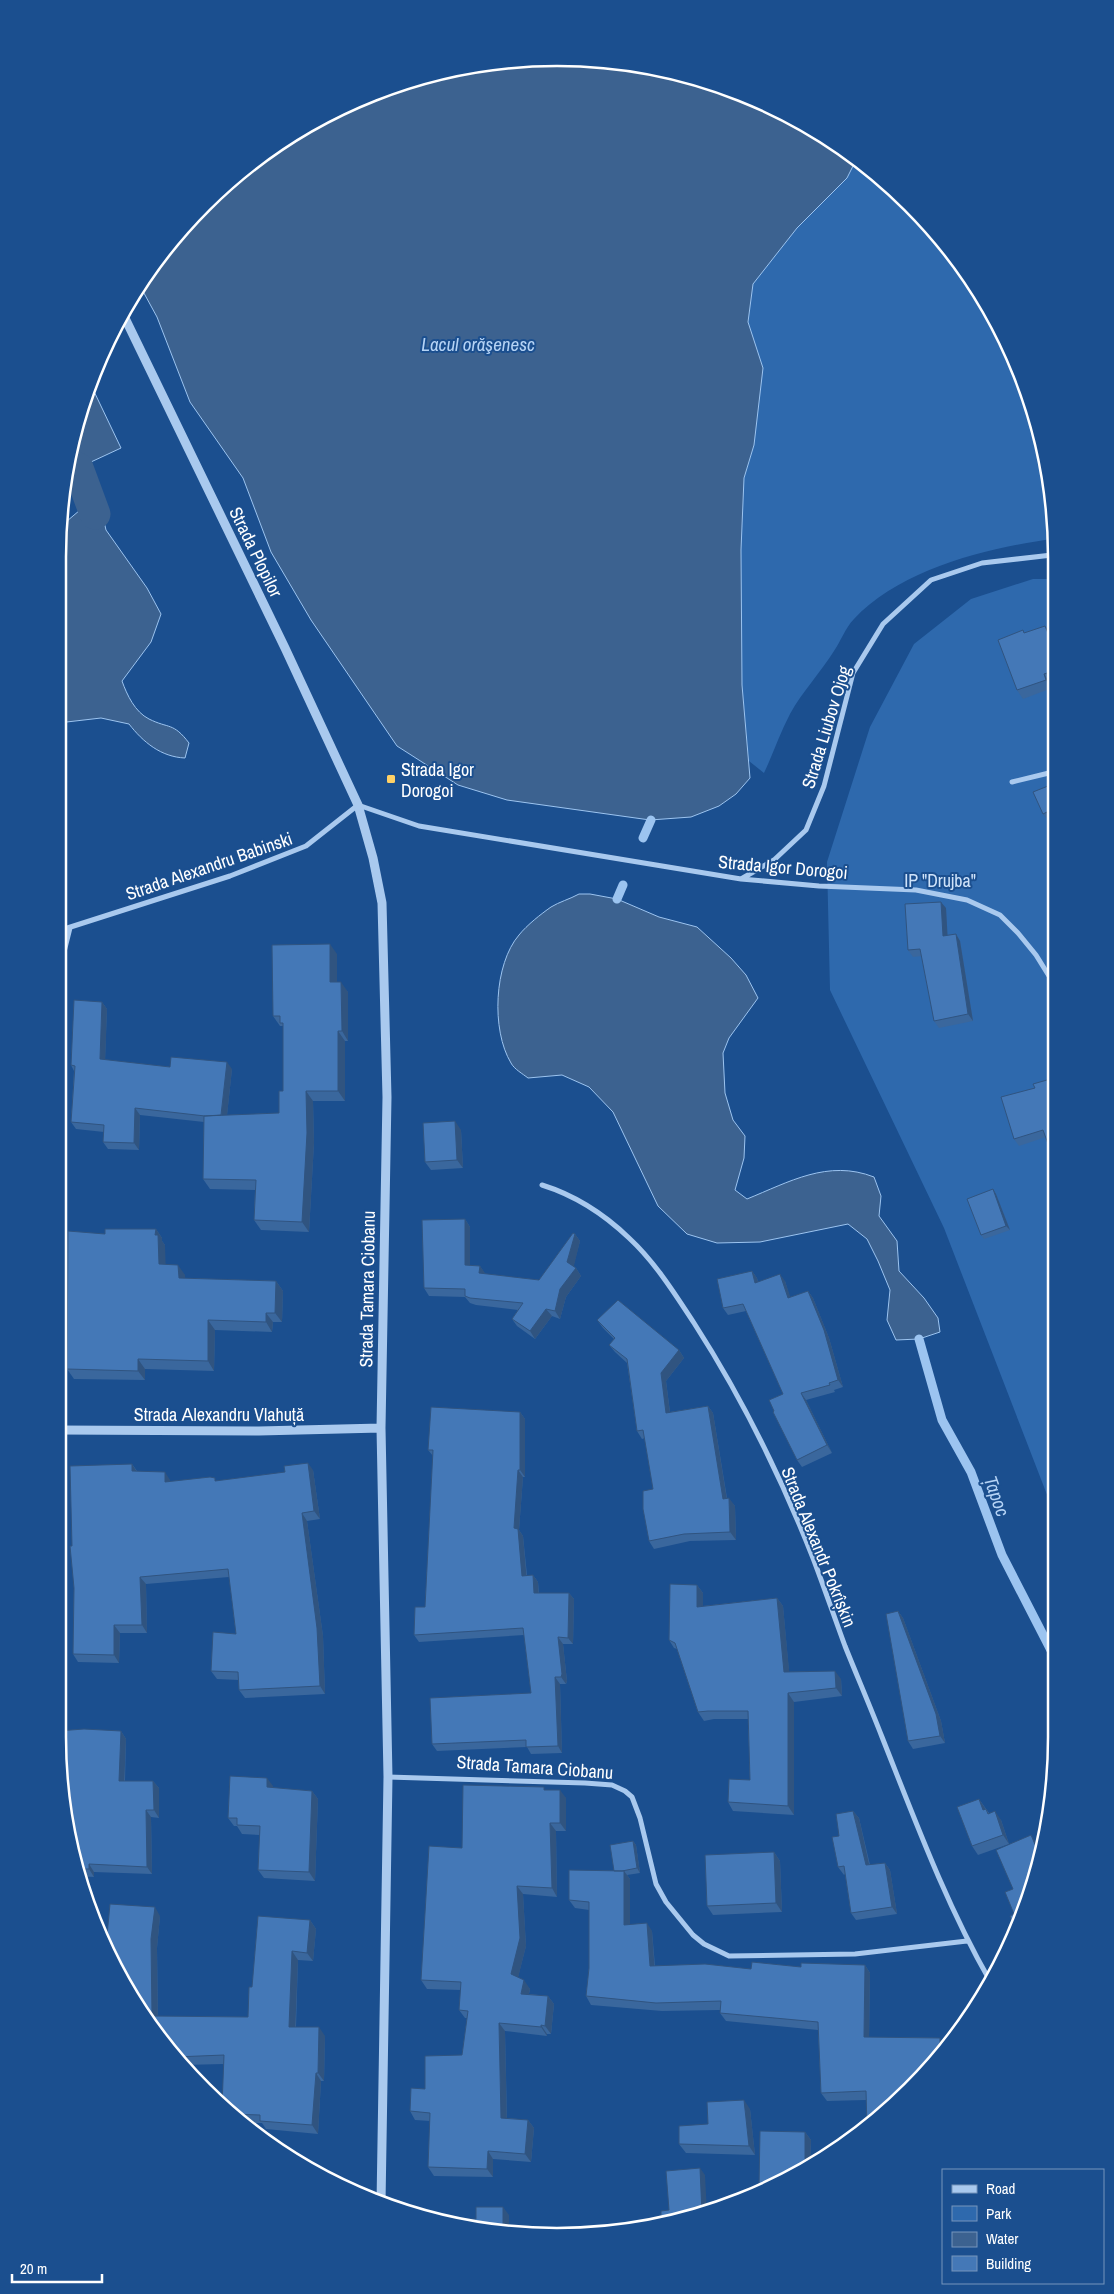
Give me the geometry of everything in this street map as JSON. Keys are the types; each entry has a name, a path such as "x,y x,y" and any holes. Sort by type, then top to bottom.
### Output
{"street":[{"name":"Strada Plopilor","path":"127,322 285,648 358,805"},
{"name":"Strada Liubov Ojog","path":"741,879 774,860 806,830 824,786 853,673 883,624 930,580 982,562 1048,555"},
{"path":"1012,782 1048,773"},
{"name":"Strada Igor Dorogoi","path":"358,805 418,826 741,879 819,886 916,890 967,900 1000,915 1036,955 1048,974"},
{"name":"Strada Alexandru Babinski","path":"66,929 230,876 306,846 358,805"},
{"name":"Strada Tamara Ciobanu","path":"358,805 374,858 382,903 387,1097 381,1428 388,1777 381,2195"},
{"path":"66,944 70,928"},
{"name":"Strada Alexandr Pokrîșkin","path":"542,1185 581,1202 630,1239 653,1264 708,1345 786,1495 812,1556 909,1807 967,1941 986,1974"},
{"name":"Strada Аlexandru Vlahuță","path":"66,1430 259,1431 381,1428"},
{"name":"Strada Tamara Ciobanu","path":"388,1777 428,1776 585,1783 612,1785 625,1791 632,1797 640,1818 656,1884 666,1902 704,1944 729,1956 855,1954 967,1941"}],"green space":[{"path":"853,166 881,188 904,210 946,258 982,312 1010,369 1022,399 1031,430 1044,493 1047,540 1000,548 946,564 920,574 873,602 851,623 829,659 795,706 764,773 749,761 742,685 741,550 744,478 754,445 748,322 753,283 797,228 847,178"},
{"name":"IP \"Drujba\"","path":"1033,579 1048,579 1048,1497 944,1228 830,990 827,862 870,727 914,644 971,599"}],"water":[{"name":"Lacul orăşenesc","path":"525,67 589,67 621,70 684,83 715,92 774,117 830,149 853,166 847,178 797,228 753,284 748,322 763,368 754,445 744,478 741,550 742,685 750,778 736,794 719,806 691,817 650,820 507,800 458,785 397,746 311,620 271,552 243,478 190,402 157,317 144,293 149,284 188,233 233,188 258,168 284,149 340,117 399,92 461,76"},
{"path":"95,393 121,448 75,469 83,430"},
{"path":"93,499 100,504 106,530 147,588 161,614 151,642 122,681 129,697 144,716 175,729 184,736 189,743 185,758 160,752 140,737 129,724 101,718 66,722 67,521"},
{"path":"579,894 617,899 659,917 697,927 731,958 746,975 758,998 729,1038 723,1053 725,1093 733,1120 745,1136 744,1158 735,1190 747,1199 794,1180 825,1172 841,1170 874,1177 881,1196 879,1216 897,1241 899,1271 924,1298 938,1318 940,1332 919,1339 896,1340 887,1320 890,1290 878,1261 867,1239 848,1224 760,1242 717,1243 687,1234 658,1206 613,1112 589,1087 562,1075 528,1078 512,1065 500,1033 498,1016 500,980 504,963 519,935 530,924 551,907"}],"building":[{"path":"1045,626 1048,633 1048,673 1044,674 1046,680 1017,690 998,640 1023,630 1024,633"},
{"path":"1048,786 1048,812 1043,814 1033,792"},
{"path":"941,902 943,936 956,934 968,1014 934,1021 920,949 908,950 905,904"},
{"path":"330,944 330,982 341,982 342,1031 338,1031 338,1091 306,1091 307,1133 302,1222 254,1220 256,1180 203,1179 204,1116 279,1113 279,1091 283,1091 283,1023 280,1023 280,1016 273,1016 272,945"},
{"path":"74,1000 102,1002 100,1059 170,1067 171,1057 227,1062 221,1115 205,1116 135,1108 134,1143 103,1142 104,1125 71,1122 75,1066 71,1065"},
{"path":"1048,1080 1048,1144 1043,1130 1014,1139 1001,1097 1035,1088 1033,1084"},
{"path":"455,1121 457,1160 425,1162 423,1123"},
{"path":"993,1189 1006,1226 981,1235 967,1199"},
{"path":"465,1219 465,1265 480,1266 479,1273 539,1280 573,1233 575,1234 567,1262 576,1268 560,1289 555,1311 546,1309 530,1331 512,1319 523,1303 470,1298 465,1296 465,1289 424,1288 422,1220"},
{"path":"105,1229 156,1229 155,1235 158,1235 159,1264 178,1265 179,1278 276,1281 275,1313 266,1313 266,1322 208,1320 208,1361 138,1359 138,1371 67,1369 68,1231 105,1234"},
{"path":"752,1271 755,1283 780,1274 788,1298 808,1291 824,1330 838,1380 829,1383 830,1385 801,1393 827,1445 797,1460 769,1400 783,1394 743,1304 723,1308 717,1279"},
{"path":"618,1300 679,1350 661,1373 666,1413 708,1406 723,1499 729,1498 730,1532 684,1534 649,1541 643,1509 643,1491 653,1489 643,1430 637,1431 627,1359 609,1345 615,1338 597,1320"},
{"path":"431,1407 520,1412 520,1470 518,1470 514,1528 518,1529 522,1576 533,1575 534,1593 569,1593 568,1638 558,1637 562,1674 561,1677 555,1677 558,1746 526,1747 526,1740 432,1744 430,1698 531,1693 523,1628 414,1635 415,1607 425,1607 433,1450 428,1450"},
{"path":"308,1463 314,1511 302,1513 317,1628 320,1686 239,1690 238,1672 211,1671 213,1632 236,1634 228,1569 140,1577 142,1625 114,1625 114,1655 73,1654 74,1588 70,1546 72,1546 70,1466 132,1464 132,1471 165,1472 165,1482 210,1477 215,1478 215,1481 285,1472 284,1466"},
{"path":"670,1584 697,1585 697,1607 777,1598 784,1672 835,1671 836,1688 788,1693 788,1806 728,1802 729,1779 750,1780 748,1711 698,1712 675,1643 669,1640"},
{"path":"898,1611 936,1714 940,1736 908,1741 886,1614"},
{"path":"84,1729 121,1731 119,1781 153,1781 154,1810 146,1810 147,1867 89,1864 89,1869 84,1869 70,1801 66,1730"},
{"path":"230,1776 267,1778 267,1787 312,1791 309,1872 258,1870 260,1826 237,1825 237,1818 228,1818"},
{"path":"463,1785 544,1787 544,1790 560,1790 560,1823 550,1823 552,1888 517,1886 520,1938 511,1974 524,1980 521,1994 548,1996 545,2026 499,2023 501,2118 528,2120 525,2154 488,2151 487,2169 428,2167 430,2113 410,2111 411,2088 425,2089 425,2056 462,2055 468,2011 459,2010 461,1982 421,1980 429,1846 462,1848"},
{"path":"979,1799 983,1810 986,1809 988,1814 995,1811 1003,1835 972,1846 957,1807"},
{"path":"853,1811 866,1865 885,1863 892,1907 851,1913 844,1866 838,1867 832,1837 839,1836 836,1814"},
{"path":"1031,1835 1035,1845 1022,1895 1012,1921 1010,1916 1014,1914 1005,1892 1013,1889 996,1850"},
{"path":"633,1841 637,1868 614,1871 610,1845"},
{"path":"774,1852 776,1903 707,1906 705,1855"},
{"path":"569,1870 624,1871 624,1925 647,1923 650,1966 705,1964 751,1969 752,1962 801,1967 801,1963 865,1965 864,2037 940,2038 940,2044 904,2084 867,2117 866,2091 821,2093 818,2022 720,2013 721,2001 656,2003 586,1996 589,1968 589,1902 569,1900"},
{"path":"110,1904 155,1907 151,1939 152,2014 132,1982 107,1932"},
{"path":"258,1916 310,1920 307,1953 292,1951 289,2027 319,2027 318,2073 316,2073 312,2125 260,2121 260,2115 244,2114 222,2096 224,2055 184,2057 153,2016 248,2017 249,1987 252,1987"},
{"path":"744,2100 749,2146 679,2144 679,2126 708,2124 707,2102"},
{"path":"760,2131 805,2132 805,2160 759,2184"},
{"path":"700,2168 702,2206 661,2216 661,2211 669,2210 666,2171"},
{"path":"476,2207 503,2207 503,2225 466,2219 476,2219"}],"waterway":[{"path":"78,468 95,514"},
{"path":"643,838 651,820"},
{"path":"617,899 623,885"},
{"name":"Țapoc","path":"919,1339 942,1420 971,1472 1002,1555 1048,1644"}],"place":[{"name":"Strada Igor Dorogoi","path":"391,779"}]}
